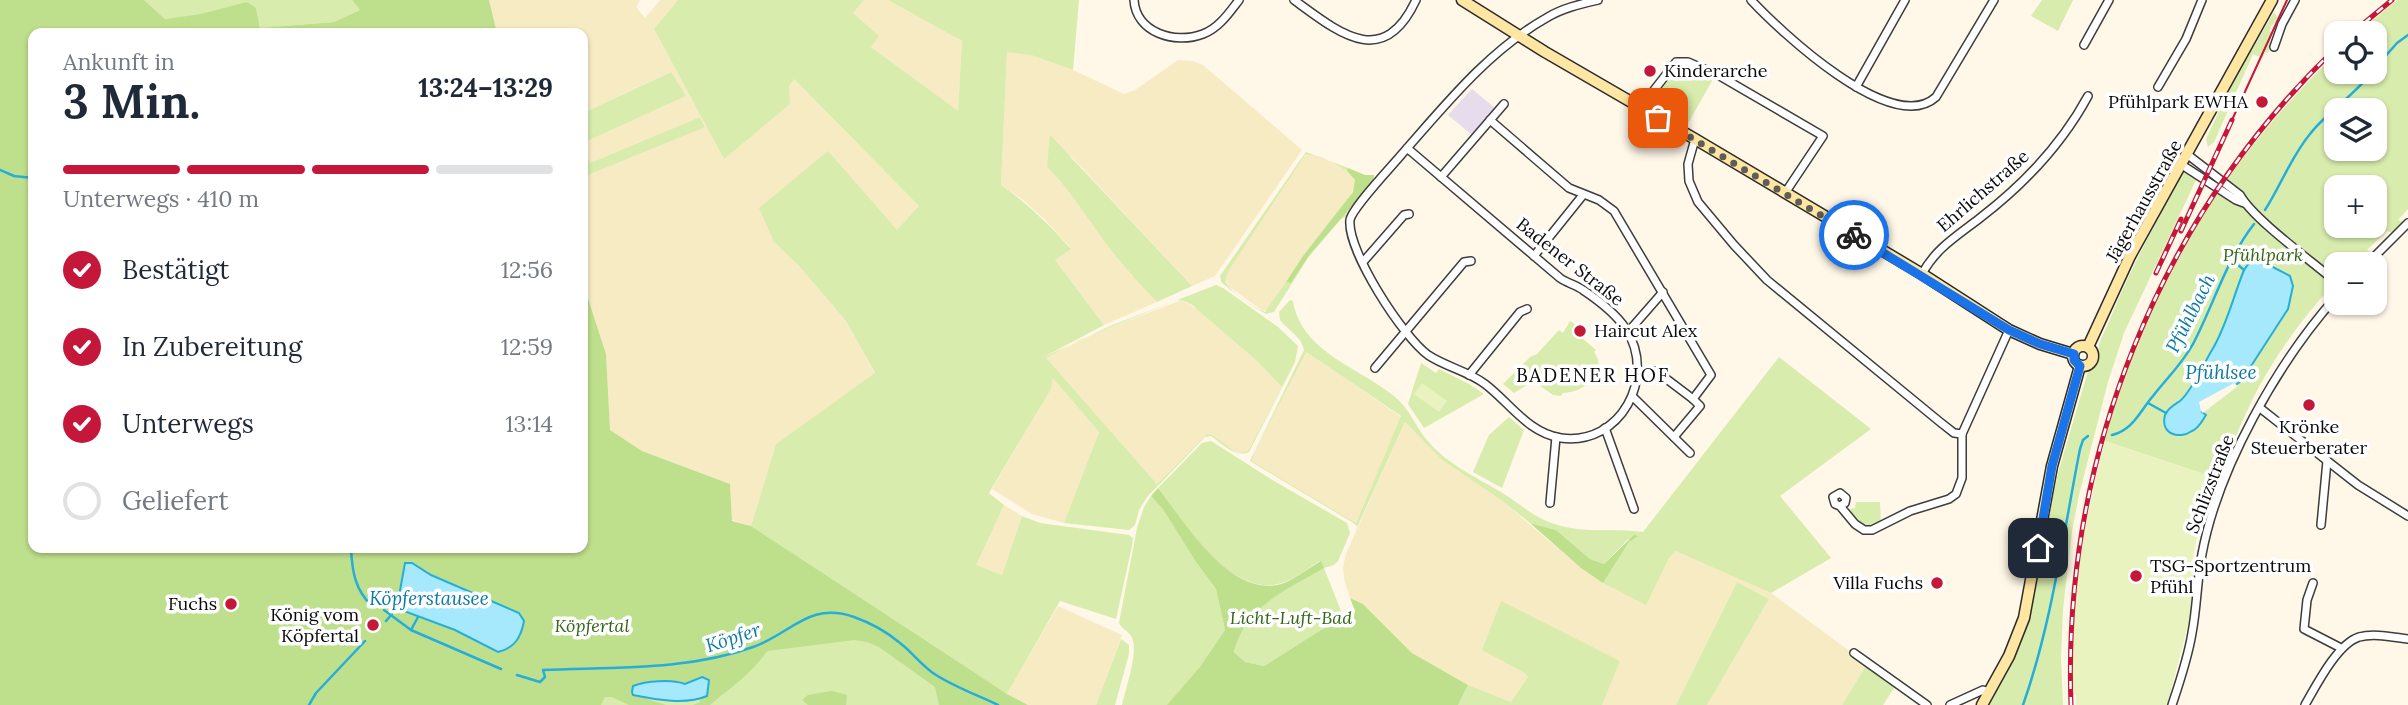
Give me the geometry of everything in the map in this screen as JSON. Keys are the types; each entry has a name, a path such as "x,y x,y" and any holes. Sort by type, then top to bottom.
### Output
{"street":[{"path":"1134,0 1135,12 1141,23 1160,34 1182,38 1203,34 1215,28 1239,0"},
{"path":"1294,0 1342,33 1366,41 1384,37 1393,31 1416,0"},
{"path":"1462,0 1922,275 2009,330 2040,344 2074,354"},
{"path":"1598,0 1549,16 1519,36 1459,89 1350,216 1350,226 1377,290 1406,332 1427,354 1484,383 1532,427 1556,437 1580,438 1605,428 1622,414 1633,397 1690,453"},
{"path":"1751,0 1819,63 1856,87 1896,103 1929,104 1950,76 1994,0"},
{"path":"1856,87 1905,0"},
{"path":"2084,45 2109,0"},
{"path":"2158,87 2186,39 2202,0"},
{"name":"Jägerhausstraße","path":"2088,347 2118,280 2272,0"},
{"path":"2274,47 2295,0"},
{"path":"1640,108 1676,62 1685,61 1718,75 1823,136 1785,193"},
{"name":"Ehrlichstraße","path":"1922,275 1939,249 1980,218 2034,170 2060,139 2088,96"},
{"path":"1441,177 1504,104"},
{"path":"1490,120 1569,188 1608,205 1614,211 1712,375 1693,399"},
{"path":"1695,139 1687,173 1698,202 1756,270 1947,428 1962,435"},
{"name":"Badener Straße","path":"1407,148 1560,278 1584,290 1602,304 1628,332 1635,348 1638,367 1633,397"},
{"path":"2188,155 2240,195 2245,203 2324,272"},
{"path":"2182,165 2245,203"},
{"path":"1534,256 1583,195"},
{"path":"1363,262 1402,217 1409,214"},
{"path":"2379,252 2408,223"},
{"path":"1375,368 1464,262 1471,261"},
{"path":"1628,332 1663,292"},
{"path":"1469,375 1520,312 1527,309"},
{"name":"Schlizstraße","path":"2172,705 2189,651 2202,555 2213,511 2225,480 2260,408 2302,341 2324,313"},
{"path":"1840,506 1855,524 1864,530 1872,530 1910,511 1953,497 1961,484 1962,435 2009,330"},
{"path":"2078,347 2088,347 2093,359 2089,365 2080,366 2074,360 2074,354 2078,347"},
{"path":"1982,705 2009,656 2024,618 2052,466 2080,366"},
{"path":"1656,371 1700,406 1674,437"},
{"path":"2260,408 2358,485 2408,516"},
{"path":"1605,428 1634,509"},
{"path":"1550,503 1556,437"},
{"path":"2321,525 2328,461"},
{"path":"2313,583 2307,600 2304,629 2342,648"},
{"path":"2305,705 2342,648 2361,636 2408,639"},
{"path":"1854,653 1927,705"},
{"path":"1950,705 1983,690 1989,693"}],"shaded area":[{"path":"489,0 640,0 636,7 645,18 660,0 678,0 654,29 724,159 788,99 793,78 919,206 897,231 774,242 799,266 846,321 875,374 776,444 751,526 732,520 730,484 642,451 610,430 606,354 588,298 588,175 705,126 700,117 590,163 588,141 686,96 670,72 588,111 588,28 496,28"},
{"path":"864,0 888,0 962,41 958,112 870,46 853,13"},
{"path":"1007,51 1031,55 1073,70 1124,94 1135,90 1178,60 1192,61 1203,65 1302,150 1215,276 1192,286 1071,156 1047,167 1061,179 1093,226 1157,302 1104,325 1054,259 1071,248 1023,200 1001,185"},
{"path":"1472,89 1495,108 1472,135 1448,115"},
{"path":"1308,154 1321,157 1347,171 1355,180 1356,186 1303,256 1268,309 1263,311 1228,286 1226,279 1229,270 1300,160"},
{"path":"1182,300 1198,310 1257,361 1282,387 1248,451 1237,453 1207,434 1157,484 1045,358 1098,332"},
{"path":"1307,352 1401,417 1356,523 1252,461"},
{"path":"1053,377 1099,432 1064,523 1032,514 992,489 1051,389"},
{"path":"1405,422 1442,460 1501,500 1581,568 1603,583 1646,604 1669,558 1676,551 1681,552 1771,593 1867,664 1842,705 1707,705 1769,599 1737,582 1676,705 1602,705 1620,660 1525,673 1528,677 1511,702 1468,685 1412,653 1363,604 1350,598 1344,579 1346,554"},
{"path":"1004,505 1022,516 1002,575 975,565"},
{"path":"1058,606 1122,635 1096,705 1028,705 1007,694"}],"green space":[{"name":"Köpfertal","path":"0,0 144,0 165,19 201,14 247,2 256,8 260,28 28,28 28,553 588,553 588,298 606,354 610,430 642,451 730,484 732,521 751,526 1007,694 1028,705 939,705 935,687 879,647 854,640 767,651 747,674 710,705 693,705 700,702 702,677 685,684 677,681 639,683 634,695 666,705 629,705 612,697 605,697 601,705 0,705","holes":["412,563 431,575 519,613 521,636 512,647 498,652 455,630 404,611 401,586"]},
{"path":"144,0 352,0 360,10 334,22 260,28 256,8 165,19"},
{"path":"352,0 489,0 496,28 260,28 334,22 360,10"},
{"name":"Köpfertal","path":"678,0 864,0 853,13 879,36 871,47 958,111 962,41 888,0 1079,0 1073,70 1031,55 1007,52 1001,185 1038,215 1071,249 1055,260 1104,325 1042,358 1071,344 1046,358 1157,484 1207,434 1214,436 1236,452 1211,436 1205,437 1147,497 1139,510 1135,525 1129,530 1064,523 1099,432 1053,378 1051,389 989,493 1004,505 976,565 1002,575 1022,516 1040,523 1129,535 1133,538 1132,546 1116,619 1060,601 1007,694 990,683 1001,705 491,705 299,553 588,553 588,549 866,602 751,526 776,444 875,373 846,321 799,266 774,242 759,208 828,151 897,230 919,206 794,79 789,86 790,104 724,159 654,29"},
{"path":"2042,0 2073,0 2058,31 2031,16"},
{"name":"Pfühlpark","path":"2397,0 2408,0 2408,209 2398,220 2404,222 2393,233 2387,231 2387,175 2324,175 2324,238 2380,238 2367,250 2372,252 2324,252 2324,295 2270,368 2216,478 2105,441 2139,338 2183,249 2237,165 2324,66 2324,84 2387,84 2387,21 2372,21"},
{"path":"2274,12 2279,19 2271,26 2268,53 2264,52 2263,58 2253,54 2214,142 2208,147 2206,139 2230,88"},
{"path":"1682,63 1713,79 1686,127 1649,105"},
{"path":"671,72 686,96 588,141 588,111"},
{"path":"700,117 705,127 588,175 588,157 590,163"},
{"path":"1050,135 1192,286 1157,302 1116,256 1066,188 1047,167"},
{"path":"1306,152 1316,156 1305,155 1229,270 1226,281 1228,286 1265,312 1286,282 1291,283 1310,254 1350,207 1345,217 1308,258 1274,312 1266,314 1248,303 1221,282 1220,276"},
{"path":"1348,168 1365,175 1374,175 1373,182 1310,254 1291,283 1286,282 1353,192 1355,180 1347,171"},
{"path":"2183,172 2196,180 2124,333 2108,382 2079,495 2063,609 2063,705 1987,705 2002,679 2026,623 2058,473 2088,371 2097,363 2099,344 2125,285"},
{"path":"1216,285 1278,327 1298,346 1295,362 1249,452 1238,453 1248,451 1282,387 1257,361 1192,305 1177,300"},
{"path":"1290,300 1293,301 1298,319 1307,333 1334,357 1394,396 1408,411 1426,439 1453,463 1539,517 1557,525 1582,530 1643,532 1779,357 1871,429 1780,496 1831,558 1771,593 1676,551 1669,558 1646,605 1603,583 1629,542 1637,536 1627,540 1604,564 1590,559 1556,530 1530,523 1442,460 1405,422 1355,532 1357,526 1352,522 1250,461 1304,350 1298,337 1280,320 1279,312","holes":["1308,353 1401,416 1356,523 1252,461"]},
{"path":"1173,302 1088,336 1110,326"},
{"path":"1570,321 1578,326 1575,332 1596,350 1594,352 1599,366 1595,367 1588,383 1561,396 1553,395 1533,381 1514,393 1503,384 1559,330 1563,333"},
{"path":"1421,363 1436,373 1439,369 1484,394 1424,428 1408,404"},
{"path":"1422,383 1447,401 1439,412 1414,394"},
{"path":"1509,417 1524,430 1502,488 1473,472 1489,435"},
{"name":"Licht-Luft-Bad","path":"1211,441 1347,523 1350,533 1338,561 1324,568 1343,616 1264,666 1245,662 1234,652 1247,622 1268,601 1323,568 1320,561 1287,581 1263,585 1244,580 1227,569 1195,537 1158,488 1202,443"},
{"name":"TSG-Sportzentrum Pfühl","path":"2105,441 2216,478 2196,542 2190,572 2194,573 2189,621 2167,705 2076,705 2076,695 2072,695 2074,621 2080,557"},
{"path":"1158,488 1211,555 1246,581 1265,586 1284,583 1321,561 1324,568 1269,601 1248,622 1234,652 1245,662 1264,666 1355,611 1350,598 1363,604 1412,653 1468,685 1458,705 1167,705 1200,667 1225,630 1216,589 1163,509 1151,496"},
{"path":"1151,496 1163,508 1216,589 1225,630 1210,653 1382,705 1122,705 1134,650 1131,636 1119,623 1137,528"},
{"path":"1856,502 1880,502 1881,523 1866,526 1858,521 1850,509 1855,508"},
{"path":"1530,523 1556,530 1590,559 1604,564 1634,535 1638,536 1629,542 1603,583 1581,568"},
{"path":"1737,582 1769,599 1707,705 1676,705"},
{"path":"1501,601 1620,661 1602,705 1458,705 1468,685 1511,702 1528,677 1482,650"},
{"path":"1121,639 1129,645 1129,654 1115,705 1096,705"},
{"path":"1867,664 1896,685 1883,705 1842,705"},
{"path":"832,691 847,695 846,705 808,705 802,700 808,695"}],"water":[{"name":"Pfühlsee","path":"2253,262 2267,264 2290,276 2293,286 2288,309 2242,380 2202,412 2206,415 2197,428 2187,434 2176,435 2165,427 2165,415 2180,401 2198,377 2222,331 2244,270"},
{"name":"Köpferstausee","path":"405,563 412,563 431,575 519,613 524,621 516,641 509,648 498,652 455,630 404,611 399,596"},
{"path":"702,677 709,680 707,696 699,699 662,700 633,695 632,692 633,686 645,683 666,681 685,684"}],"pier":[{"path":"2234,383 2238,386 2203,413 2201,411 2199,402"}],"waterway":[{"name":"Pfühlbach","path":"2387,54 2408,35"},
{"name":"Pfühlbach","path":"2265,210 2310,134 2361,84"},
{"name":"Pfühlbach","path":"0,170 14,176 28,177"},
{"name":"Pfühlbach","path":"2112,435 2131,424 2189,351 2228,267 2254,224"},
{"path":"2231,259 2244,270"},
{"path":"2148,403 2166,413"},
{"name":"Pfühlbach","path":"2023,705 2049,611 2080,449 2083,440 2088,436"},
{"name":"Pfühlbach","path":"351,553 356,580 372,606"},
{"name":"Köpfer","path":"384,610 411,630 501,669"},
{"name":"Köpfer","path":"517,675 540,682 545,677 543,670 676,664 728,655 766,641 812,616 838,613 878,628 900,643 936,675 998,705"},
{"name":"Köpfer","path":"386,621 392,614"},
{"path":"411,630 418,617"},
{"path":"309,705 316,693 365,641"}],"tram line":[{"path":"2232,120 2287,0"}],"railway":[{"path":"2367,21 2392,0"},
{"path":"2071,705 2073,613 2084,523 2104,434 2133,348 2172,266 2218,188 2273,115 2324,61"},
{"path":"2181,231 2232,120"},
{"path":"2156,273 2181,219"}],"way so far":[{"path":"1658,118 1854,235"}],"place":[{"name":"Kinderarche","path":"1650,71"},
{"name":"Pfühlpark EWHA","path":"2262,102"},
{"name":"Haircut Alex","path":"1580,331"},
{"name":"Krönke Steuerberater","path":"2309,405"},
{"name":"TSG-Sportzentrum Pfühl","path":"2136,576"},
{"name":"Villa Fuchs","path":"1937,583"},
{"name":"Fuchs","path":"231,604"},
{"name":"König vom Köpfertal","path":"373,625"}],"district":[{"name":"BADENER HOF","path":"1593,375"}],"route":[{"path":"1854,235 2009,330 2040,344 2074,354 2073,358 2080,366 2052,466 2038,548"}]}
